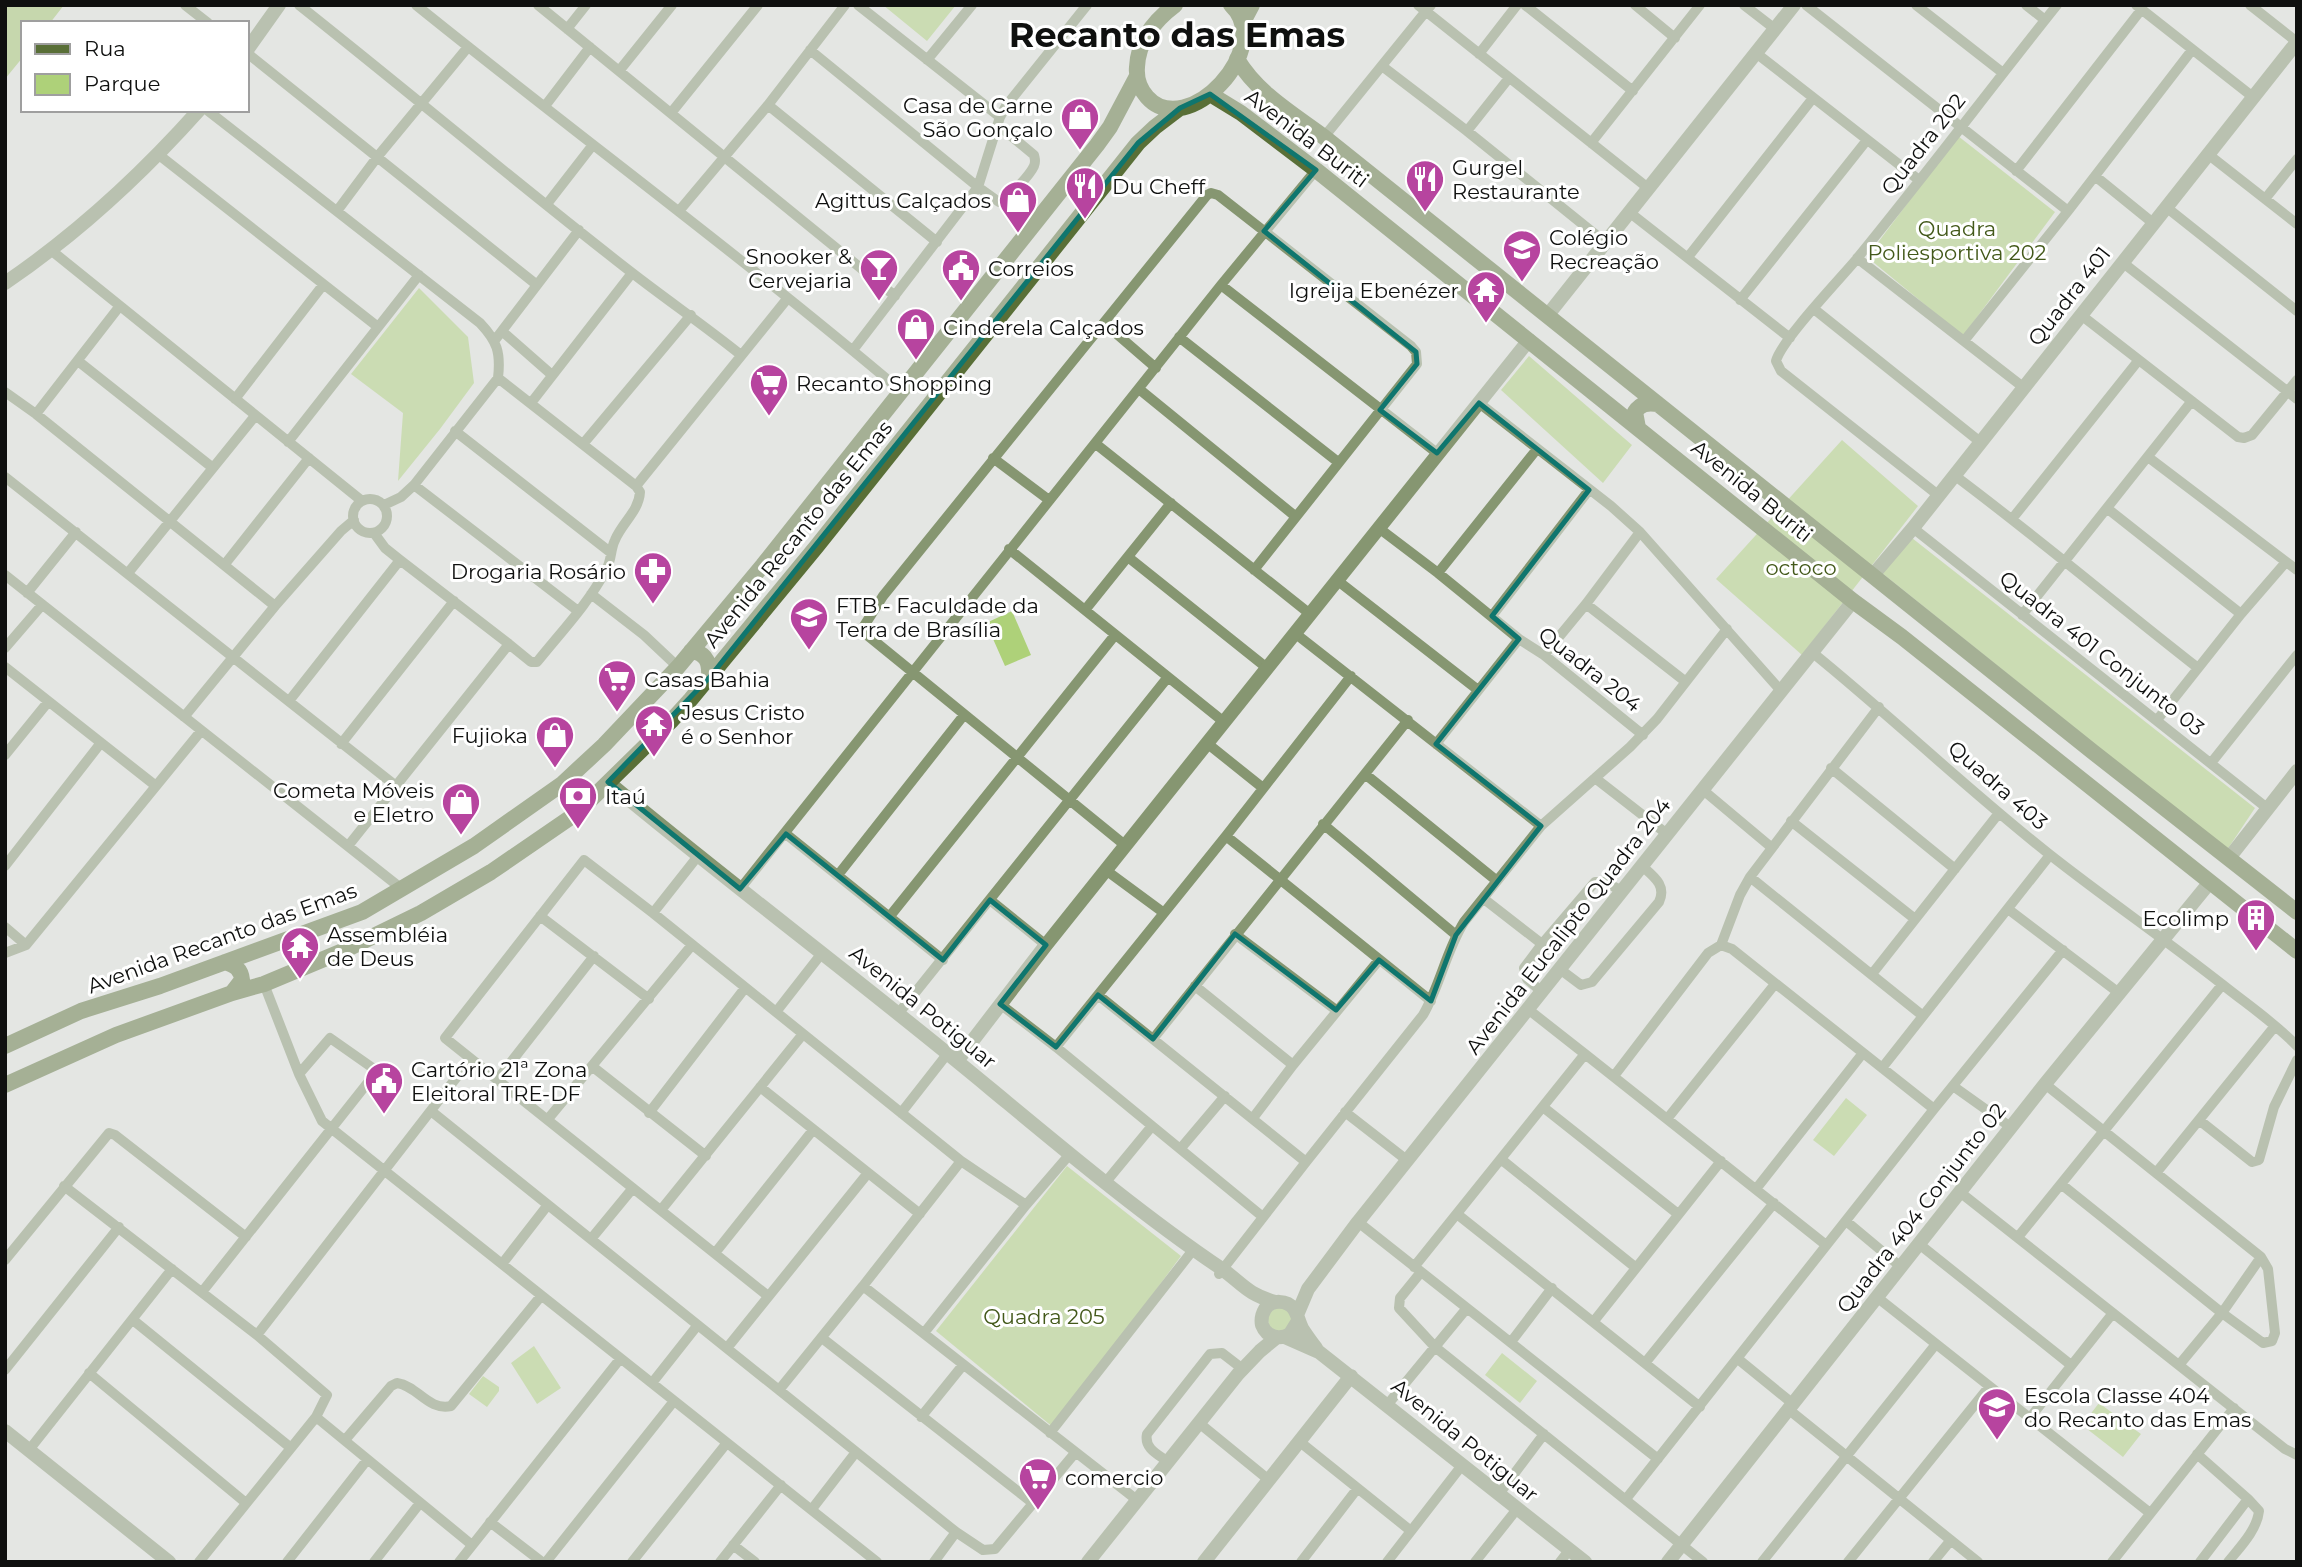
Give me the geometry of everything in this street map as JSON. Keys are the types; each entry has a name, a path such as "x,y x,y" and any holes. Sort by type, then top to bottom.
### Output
{"main road":[{"name":"Avenida Recanto das Emas","path":"5,1046 81,1012 362,912 474,846 562,784 604,745 678,667 863,442 1097,145 1120,110 1136,78 1142,44 1154,22 1175,5"},
{"path":"1231,5 1243,22"},
{"path":"1210,94 1237,60 1243,41 1243,22 1252,5"},
{"name":"Avenida Buriti","path":"1237,60 1254,83 2297,912"},
{"path":"1136,78 1145,95 1153,103 1164,108 1180,108"},
{"name":"Avenida Recanto das Emas","path":"9,1082 116,1035 264,984 343,951 421,913 491,872 577,813 672,720 709,678 1138,143 1180,108 1196,103 1210,94"},
{"name":"Avenida Buriti","path":"1210,94 1241,113 1316,170 1853,601 2297,951"},
{"path":"1604,399 1615,399 1625,393 1627,387 1622,377"},
{"path":"1638,428 1635,412 1638,408 1649,403 1658,404"},
{"path":"863,442 866,452 886,459"},
{"path":"841,467 851,461 857,463 862,469 864,485"},
{"path":"1807,562 1806,545 1811,541 1829,541"},
{"path":"1902,637 1911,636 1922,629 1921,614"},
{"path":"691,651 706,658 709,678"},
{"path":"562,784 561,790 566,805 577,813"},
{"path":"2164,844 2162,832 2165,826 2181,821"},
{"path":"225,962 236,967 242,975 242,980 232,993"},
{"path":"160,986 149,1003 162,1017"}],"street":[{"path":"185,5 205,21"},
{"path":"248,51 279,5"},
{"path":"299,5 632,273 741,355"},
{"path":"416,5 592,146 680,211 901,391"},
{"path":"538,5 895,296"},
{"path":"567,29 586,5"},
{"path":"619,71 672,5"},
{"path":"671,114 758,5"},
{"path":"680,211 845,5"},
{"path":"810,50 978,187 995,200 1002,201 1034,167 1034,155 999,121 859,5"},
{"path":"927,60 972,5"},
{"path":"1479,54 1517,5"},
{"path":"1525,5 1633,91"},
{"path":"1635,5 1675,37"},
{"path":"1591,143 1700,5"},
{"path":"1744,5 1775,29"},
{"path":"1548,316 1794,5"},
{"path":"1806,5 2015,172 2068,211"},
{"path":"1916,5 2003,73"},
{"path":"2026,5 2045,20"},
{"name":"Quadra 202","path":"1938,495 1781,371 1776,362 1777,356 1961,129 2057,5"},
{"path":"2250,5 2297,42"},
{"path":"853,350 978,187 1006,106 1083,7"},
{"path":"1324,137 1382,66 1425,7 1479,54 1648,188"},
{"path":"2015,172 2138,7 2253,97"},
{"name":"Quadra 401","path":"1873,575 2297,42"},
{"path":"337,211 378,156 468,47"},
{"path":"545,106 590,47"},
{"path":"1964,341 2192,50"},
{"path":"248,53 537,285"},
{"path":"1756,53 1919,180"},
{"path":"1382,66 1606,243"},
{"path":"1467,131 1509,78"},
{"path":"1688,257 1813,98"},
{"path":"768,104 937,242"},
{"path":"5,284 52,251 159,155 196,112"},
{"path":"210,112 480,323 552,375"},
{"path":"1740,300 1867,141"},
{"path":"547,204 592,146"},
{"path":"159,155 378,327"},
{"path":"2209,155 2297,224"},
{"path":"2265,199 2297,159"},
{"path":"740,889 1220,285 1316,170"},
{"path":"2095,176 2153,223"},
{"path":"1126,846 912,673 867,635 864,626 883,596 993,458 1211,192 1411,346 1416,352 1418,364 1254,570"},
{"path":"2166,207 2297,311"},
{"path":"1629,212 1790,338"},
{"path":"384,505 401,497 414,485 498,378 499,336 579,230"},
{"path":"52,251 362,501"},
{"path":"1857,258 2023,387"},
{"path":"2122,262 2292,395"},
{"path":"531,403 632,273"},
{"path":"288,442 419,275"},
{"path":"235,400 323,285"},
{"path":"1220,285 1437,453"},
{"path":"636,486 787,299"},
{"path":"36,414 120,307"},
{"path":"1814,309 1979,441"},
{"path":"583,444 691,315"},
{"path":"2081,315 2230,433 2244,438 2252,435 2292,395 2297,380"},
{"path":"1104,323 1156,368"},
{"path":"1179,337 1338,462"},
{"path":"901,1112 1000,1004 1529,340"},
{"path":"78,361 213,468"},
{"path":"2012,519 2138,361"},
{"path":"374,533 400,560 531,662 537,662 578,611 611,561 610,552 615,540 640,499 640,492 636,486 498,378"},
{"path":"1139,389 1296,516"},
{"path":"5,392 275,606"},
{"path":"1479,402 1640,533 1782,692"},
{"path":"2022,615 2191,402"},
{"path":"128,573 255,416"},
{"path":"456,431 610,552"},
{"path":"1096,444 1310,614"},
{"path":"1438,573 1537,449"},
{"path":"225,564 309,457"},
{"path":"2148,457 2297,570"},
{"path":"993,458 1049,500"},
{"path":"1954,475 2198,668"},
{"path":"5,477 396,786"},
{"path":"414,485 578,611"},
{"path":"1492,616 1589,490"},
{"path":"378,500 384,505 387,522 382,529 374,533 365,532 358,527 354,512 362,501 378,500"},
{"path":"1085,610 1171,503"},
{"path":"2108,509 2241,614"},
{"path":"184,717 275,606 341,531 354,520"},
{"name":"Quadra 401 Conjunto 03","path":"1913,528 2267,808"},
{"path":"1380,529 1519,639"},
{"path":"27,593 76,532"},
{"path":"1544,655 1640,533"},
{"path":"1009,549 1224,722"},
{"path":"1128,557 1267,668"},
{"path":"289,701 400,560"},
{"path":"2157,720 2286,562"},
{"path":"5,575 402,889"},
{"path":"1338,581 1478,690"},
{"path":"591,594 644,635 678,667"},
{"path":"341,744 454,601"},
{"name":"Avenida Eucalipto Quadra 204","path":"1315,1278 1853,601"},
{"path":"5,648 42,604"},
{"path":"1586,604 1686,682"},
{"name":"Quadra 204","path":"1218,1269 1263,1217 1423,1015 1456,935 1497,881 1541,826 1643,735 1727,629"},
{"path":"1296,634 1541,826"},
{"path":"890,916 1115,635"},
{"name":"Quadra 204","path":"1436,744 1519,639 1544,655 1643,735"},
{"path":"348,846 509,644"},
{"name":"Quadra 403","path":"1813,653 2050,855 2163,939 2297,1046"},
{"path":"2211,763 2297,654"},
{"path":"5,667 156,786"},
{"path":"1056,1047 1351,676"},
{"path":"898,1014 1168,677"},
{"path":"5,755 48,702"},
{"path":"1614,1076 1709,953 1721,945 1740,895 1750,877 1879,707"},
{"path":"838,875 964,716"},
{"path":"1153,1039 1408,720"},
{"path":"5,953 26,945 201,731"},
{"path":"5,866 100,744"},
{"path":"1208,744 1263,788"},
{"path":"1831,768 1955,869"},
{"path":"2229,858 2297,771"},
{"path":"1365,774 1497,881"},
{"path":"1595,778 1667,834"},
{"name":"Avenida Potiguar","path":"608,782 1193,1250 1252,1295 1292,1306 1319,1352"},
{"path":"1703,790 1771,847"},
{"path":"1872,974 1999,813"},
{"path":"1791,821 1915,919"},
{"path":"1323,824 1456,935"},
{"path":"786,834 943,960"},
{"path":"1226,836 1431,1001"},
{"path":"1882,1068 2050,855"},
{"path":"653,913 698,856"},
{"path":"768,1297 444,1038 584,860 961,1161 1026,1205"},
{"path":"1560,970 1581,985 1592,982 1659,902 1662,895 1661,885 1642,866"},
{"path":"1107,871 1164,913"},
{"path":"1750,877 1923,1016"},
{"path":"1542,992 1527,979 1524,968 1542,944 1595,882 1605,882 1622,891"},
{"name":"Quadra 404 Conjunto 02","path":"1668,1562 2045,1084 2210,882"},
{"path":"1484,899 1542,944"},
{"path":"990,900 1046,945"},
{"path":"2008,909 2119,993"},
{"path":"540,916 649,999"},
{"path":"5,927 26,945"},
{"path":"1236,934 1336,1010"},
{"path":"548,1119 692,945"},
{"path":"1721,945 1732,949 1934,1109"},
{"path":"1626,1499 2063,950"},
{"path":"776,1012 822,953"},
{"path":"498,1080 594,956"},
{"path":"1253,1118 1336,1010 1379,960"},
{"path":"264,984 318,1116 877,1562"},
{"path":"1667,1119 1775,984"},
{"path":"2018,1237 2222,985"},
{"path":"1195,986 1293,1065"},
{"path":"649,1113 746,988"},
{"path":"1098,995 1306,1162"},
{"path":"1000,1004 1263,1217"},
{"path":"1528,1010 1826,1245"},
{"path":"2156,1173 2275,1026"},
{"path":"661,1210 803,1034"},
{"path":"202,1292 377,1071 330,1038 299,1074"},
{"path":"1756,1189 1863,1053"},
{"path":"1585,1054 1457,1214 1400,1298 1399,1308 1435,1347 1703,1562"},
{"path":"257,1335 470,1060"},
{"path":"2199,1121 2252,1162 2259,1160 2274,1107 2297,1060"},
{"path":"593,1067 706,1156"},
{"path":"2045,1084 2261,1257 2268,1269 2275,1333 2272,1341 2263,1343 2222,1313 2061,1184"},
{"path":"1953,1086 2011,1128"},
{"path":"761,1087 920,1214"},
{"path":"1181,1148 1225,1096"},
{"path":"1543,1107 1678,1214"},
{"path":"431,1111 696,1326 956,1532 983,1550 995,1549 1075,1454"},
{"path":"1345,1112 1408,1161"},
{"path":"1105,1182 1152,1126"},
{"path":"715,1253 813,1130"},
{"path":"5,1260 105,1136 112,1133 246,1237"},
{"path":"924,1334 1070,1154"},
{"path":"1502,1160 1635,1267"},
{"path":"779,1390 961,1161"},
{"path":"1594,1321 1721,1161"},
{"path":"727,1348 868,1173"},
{"path":"64,1186 257,1335 325,1392 327,1399 316,1417 199,1562"},
{"path":"591,1239 633,1188"},
{"path":"1961,1193 2297,1455"},
{"path":"1645,1363 1774,1203"},
{"path":"502,1264 547,1206"},
{"path":"1457,1214 1700,1407"},
{"path":"1846,1221 1901,1267"},
{"path":"1358,1222 1658,1459"},
{"path":"5,1370 119,1227"},
{"path":"1919,1244 2071,1365"},
{"path":"1050,1433 1193,1250"},
{"path":"2179,1365 2222,1313 2261,1257"},
{"path":"29,1450 172,1269"},
{"name":"Avenida Potiguar","path":"1218,1269 1251,1303 1270,1335 1319,1352 1585,1562"},
{"path":"1088,1562 1241,1370 1255,1348 1265,1309 1300,1291 1315,1278"},
{"path":"1241,1370 1260,1351 1294,1330 1302,1300 1315,1278"},
{"path":"863,1286 1137,1500"},
{"path":"1511,1342 1552,1288"},
{"path":"345,1440 391,1386 397,1383 410,1387 441,1408 451,1406 541,1296"},
{"path":"1878,1298 2150,1513"},
{"path":"1388,1404 1467,1308"},
{"path":"2029,1419 2113,1313"},
{"path":"133,1320 291,1448"},
{"path":"652,1383 696,1326"},
{"path":"822,1338 1034,1504"},
{"path":"1762,1562 1936,1344"},
{"path":"1167,1461 1149,1447 1147,1434 1210,1354 1222,1353 1241,1370"},
{"path":"459,1562 620,1359"},
{"path":"1738,1359 1845,1456 1978,1562"},
{"path":"921,1417 963,1365"},
{"path":"89,1373 246,1503"},
{"path":"1204,1562 1351,1376"},
{"path":"1848,1562 1989,1387"},
{"path":"490,1522 544,1562 674,1401"},
{"path":"2112,1562 2234,1408"},
{"path":"316,1417 472,1545"},
{"path":"1199,1423 1269,1480"},
{"path":"5,1431 169,1562"},
{"path":"1499,1494 1544,1434"},
{"path":"1300,1442 1411,1531"},
{"path":"632,1562 726,1444"},
{"path":"812,1508 856,1452"},
{"path":"2197,1454 2257,1507 2258,1517 2243,1544 2228,1562"},
{"path":"287,1562 367,1460"},
{"path":"1387,1562 1463,1464"},
{"path":"720,1562 781,1485"},
{"path":"1301,1562 1357,1489"},
{"path":"2200,1562 2248,1499"},
{"path":"374,1562 421,1503"},
{"path":"1475,1562 1517,1509"},
{"path":"934,1562 956,1532"},
{"path":"1933,1562 1951,1540"},
{"path":"733,1545 755,1562"},
{"path":"1560,1562 1570,1549"}],"highlighted area":[{"path":"1210,94 1316,170 1264,231 1416,352 1417,364 1380,410 1437,453 1479,403 1589,490 1492,616 1519,639 1436,744 1541,826 1456,935 1431,1001 1379,960 1336,1010 1235,934 1153,1039 1098,995 1056,1047 1000,1004 1046,945 990,900 943,960 786,834 740,889 608,782 709,678 1138,143 1180,108"}],"green space":[{"path":"5,5 64,5 52,21 21,21 21,59 5,79"},
{"path":"883,5 956,5 927,41"},
{"name":"Quadra Poliesportiva 202","path":"1958,136 2055,212 1963,336 1867,257"},
{"path":"419,288 468,337 474,383 398,481 403,413 351,374"},
{"path":"1529,356 1632,445 1603,483 1501,390"},
{"name":"octoco","path":"1842,440 1918,506 1802,655 1716,579"},
{"path":"1912,538 2255,808 2227,850 1882,573"},
{"path":"1012,611 1031,655 1005,666 986,623"},
{"path":"1846,1098 1867,1115 1834,1156 1813,1140"},
{"name":"Quadra 205","path":"1067,1166 1181,1256 1054,1428 936,1331"},
{"path":"1282,1305 1294,1316 1289,1331 1271,1331 1266,1314"},
{"path":"534,1346 561,1388 537,1404 511,1363"},
{"path":"1502,1353 1537,1381 1520,1403 1485,1375"},
{"path":"483,1376 499,1387 487,1407 469,1394"},
{"path":"2099,1403 2141,1434 2123,1457 2082,1425"}],"place":[{"name":"Casa de Carne São Gonçalo","path":"1080,151"},
{"name":"Gurgel Restaurante","path":"1425,213"},
{"name":"Du Cheff","path":"1085,220"},
{"name":"Agittus Calçados","path":"1018,234"},
{"name":"Colégio Recreação","path":"1522,283"},
{"name":"Snooker & Cervejaria","path":"879,302"},
{"name":"Correios","path":"961,302"},
{"name":"Igreija Ebenézer","path":"1486,324"},
{"name":"Cinderela Calçados","path":"916,361"},
{"name":"Recanto Shopping","path":"769,417"},
{"name":"Drogaria Rosário","path":"653,605"},
{"name":"FTB - Faculdade da Terra de Brasília","path":"809,651"},
{"name":"Casas Bahia","path":"617,713"},
{"name":"Jesus Cristo é o Senhor","path":"654,758"},
{"name":"Fujioka","path":"555,769"},
{"name":"Itaú","path":"578,830"},
{"name":"Cometa Móveis e Eletro","path":"461,836"},
{"name":"Ecolimp","path":"2256,952"},
{"name":"Assembléia de Deus","path":"300,980"},
{"name":"Cartório 21ª Zona Eleitoral TRE-DF","path":"384,1115"},
{"name":"Escola Classe 404 do Recanto das Emas","path":"1997,1441"},
{"name":"comercio","path":"1038,1511"}],"district":[{"name":"Recanto das Emas","path":"1177,34"}]}
